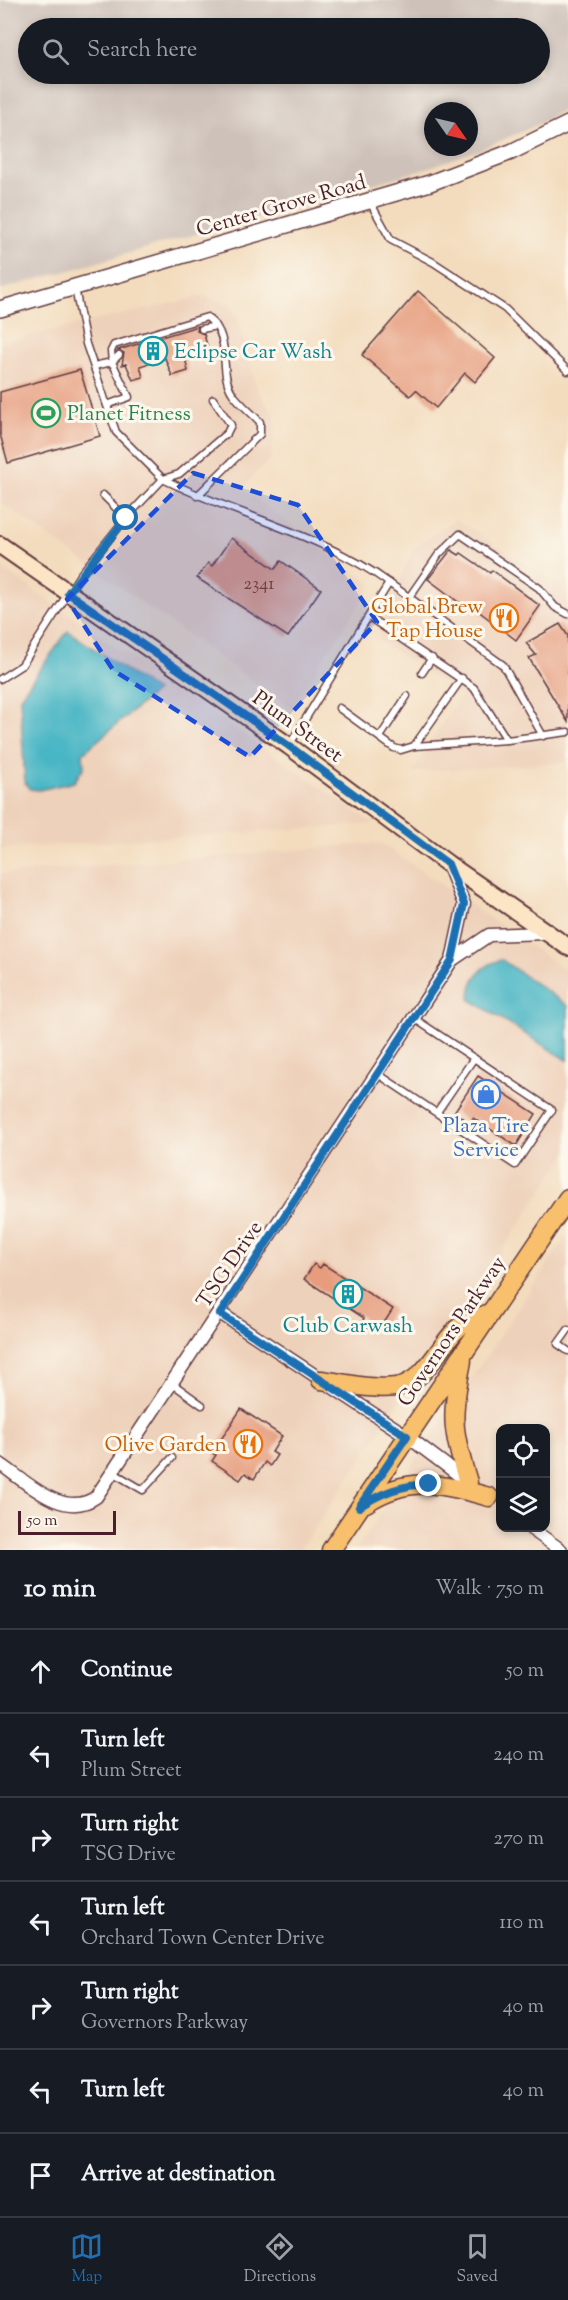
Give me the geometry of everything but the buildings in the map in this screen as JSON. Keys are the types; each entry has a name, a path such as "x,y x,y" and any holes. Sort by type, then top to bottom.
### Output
{"main road":[{"name":"Plum Street","path":"0,545 289,746 448,864 568,947"},
{"name":"Governors Parkway","path":"331,1550 568,1198"},
{"path":"321,1380 373,1387 398,1386 413,1380 431,1363 458,1328 491,1312"},
{"path":"463,1353 453,1410 455,1439 468,1482"},
{"path":"359,1507 383,1492 404,1485 429,1484 495,1501"}],"street":[{"name":"Center Grove Road","path":"0,309 465,171 568,124"},
{"name":"TSG Drive","path":"0,1464 58,1502 74,1506 82,1506 96,1497 114,1473 452,960 464,904 448,864"},
{"name":"TSG Drive","path":"452,960 489,935 546,933"},
{"path":"220,1314 407,1436 495,1501"},
{"path":"537,1532 561,1550"}],"lane":[{"path":"369,201 391,240 433,262 505,309 568,371"},
{"path":"75,287 86,344 116,432 163,479 197,496 343,555 410,596 503,665 543,736"},
{"path":"107,405 129,398 112,362 111,351 114,345 207,317 216,326 223,336 233,394 260,422 260,434 251,446 197,496"},
{"path":"202,329 216,326"},
{"path":"94,366 112,362 119,355"},
{"path":"0,679 22,665 68,593 126,518 163,479 178,474 227,433 231,425 213,399"},
{"path":"103,495 126,518"},
{"path":"410,596 439,554 460,534 539,588 555,607 568,614"},
{"path":"289,746 389,583"},
{"path":"369,617 474,688 507,740"},
{"path":"422,673 432,658"},
{"path":"414,746 462,678"},
{"path":"380,737 407,696"},
{"path":"339,708 394,748 401,750 414,746 507,740 568,732"},
{"path":"378,1074 515,1165 546,1119 552,1110 415,1019"},
{"path":"436,1113 474,1058"},
{"path":"568,1330 558,1344 568,1351"},
{"path":"172,1384 202,1405"},
{"path":"114,1473 143,1490 172,1458"}],"highlighted area":[{"path":"193,473 298,505 377,622 250,757 113,670 67,599"}],"shaded area":[{"path":"0,0 568,0 568,107 537,125 478,150 478,102 424,102 424,156 462,156 418,171 0,290"},
{"path":"203,296 231,305 241,329 257,389 276,418 271,459 241,488 372,585 291,708 0,502 0,343"},
{"path":"456,519 568,591 568,762 412,772 461,695 377,639 413,548"},
{"path":"0,567 374,824 0,849"},
{"path":"381,843 568,972 568,1152 300,1550 0,1550 0,874"},
{"path":"568,1234 568,1550 356,1550"}],"water":[{"path":"68,631 156,691 83,753 84,767 74,782 39,790 30,789 25,783 20,697"},
{"path":"502,960 568,1006 568,1061 470,999 472,985 478,974 489,965"}],"place":[{"name":"Eclipse Car Wash","path":"153,351"},
{"name":"Planet Fitness","path":"46,413"},
{"name":"Global Brew Tap House","path":"504,618"},
{"name":"Plaza Tire Service","path":"486,1094"},
{"name":"Club Carwash","path":"348,1294"},
{"name":"Olive Garden","path":"248,1444"}],"route":[{"path":"126,518 80,574 68,593 289,746 448,864 464,904 452,960 436,987 220,1314 407,1436 359,1507 383,1492 404,1485 429,1484"}]}
